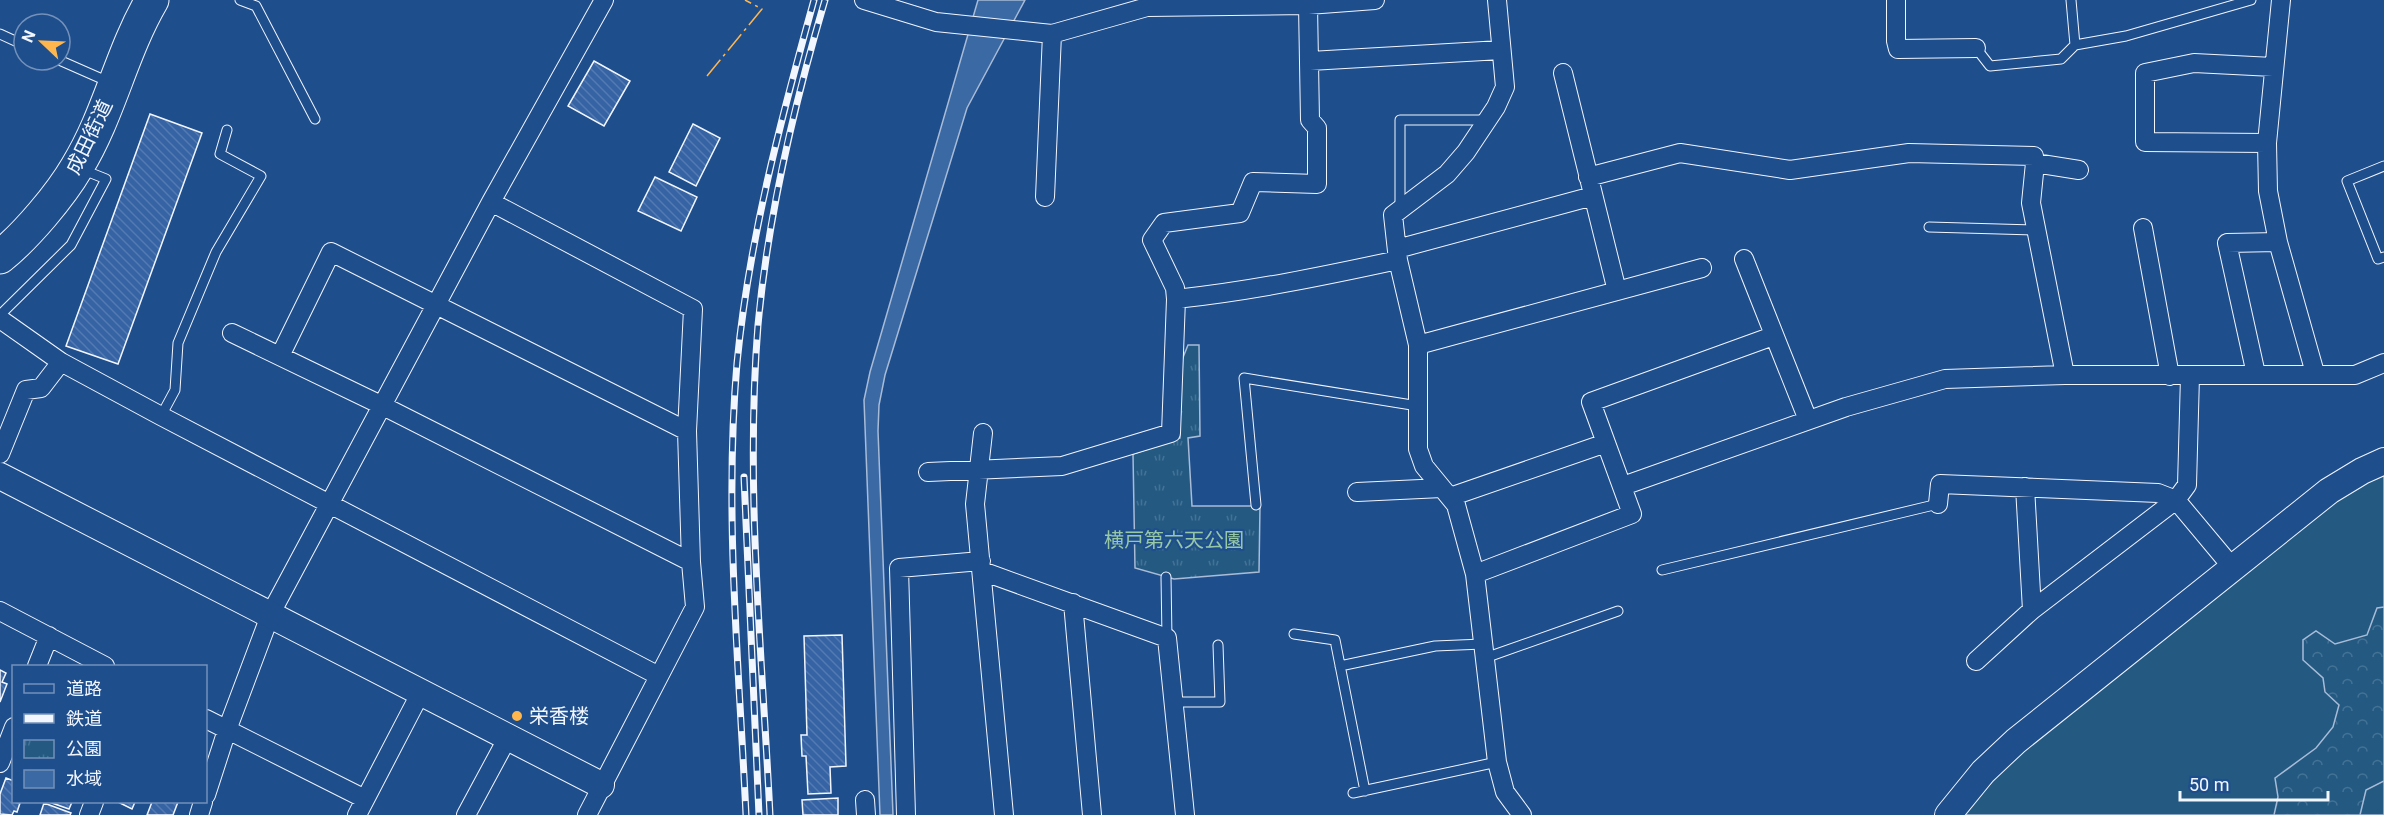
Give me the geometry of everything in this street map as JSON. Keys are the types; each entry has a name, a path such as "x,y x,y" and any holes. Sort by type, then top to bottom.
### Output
{"highway":[{"name":"成田街道","path":"0,257 37,220 77,168 139,23 152,0"}],"street":[{"path":"207,792 227,730 271,613 328,502 604,0"},
{"path":"864,0 936,22 1052,34 1147,7 1308,5 1375,0"},
{"path":"1497,0 1505,87 1488,120 1447,174 1393,215 1398,254 1418,345 1418,449 1424,466 1456,505 1475,574 1497,762 1505,792 1522,815"},
{"path":"1896,0 1898,49 1976,48"},
{"path":"2281,0 2267,143 2268,191 2278,242 2315,373"},
{"path":"928,472 1062,466 1171,433 1175,288 1152,240 1164,223 1240,213 1253,182 1317,184 1317,128 1310,120 1308,5"},
{"path":"1044,197 1052,34"},
{"path":"1310,61 1502,51"},
{"path":"2267,143 2145,142 2145,73 2194,63 2273,68"},
{"path":"1563,73 1617,291"},
{"path":"1588,177 1680,153 1790,170 1909,153 2034,156 2031,203 2065,375"},
{"path":"2035,163 2079,170"},
{"path":"1176,299 1227,294 1313,279 1593,196"},
{"path":"491,202 693,309 687,431 691,562 695,607 587,815"},
{"path":"2143,228 2170,376"},
{"path":"2256,374 2228,243 2278,242"},
{"path":"280,356 331,252 687,431"},
{"path":"1744,259 1808,420"},
{"path":"1418,345 1702,268"},
{"path":"0,317 62,362 161,416 659,676"},
{"path":"232,333 381,405 691,562"},
{"path":"1475,574 1632,514 1591,402 1773,336"},
{"path":"0,454 26,390 41,388 62,362"},
{"path":"1623,486 1845,407 1945,379 2065,375 2190,376 2315,373 2355,375 2384,363"},
{"path":"1976,661 2032,610 2176,500 2187,485 2190,376"},
{"path":"983,433 975,504 1004,815"},
{"path":"1357,492 1446,493 1606,443"},
{"path":"1948,815 1983,772 2016,741 2329,491 2384,461"},
{"path":"0,476 271,613 601,785"},
{"path":"1938,504 1940,484 2158,493 2176,500 2232,567"},
{"path":"2025,487 2032,610"},
{"path":"906,815 899,568 981,566 1167,638 1185,815"},
{"path":"1073,603 1092,815"},
{"path":"0,611 103,665"},
{"path":"37,665 49,636"},
{"path":"207,720 361,807 421,692"},
{"path":"0,763 12,733"},
{"path":"466,815 508,737"}],"lane":[{"path":"240,0 256,6 315,119"},
{"path":"2071,0 2075,45"},
{"path":"1976,48 1990,66 2061,59 2075,45 2126,36 2252,0"},
{"path":"72,66 114,84"},
{"path":"1400,210 1400,120 1488,120"},
{"path":"161,416 175,390 178,343 216,252 261,176 220,154 226,130"},
{"path":"2384,166 2347,181 2378,259 2384,257"},
{"path":"0,317 71,245 106,179 77,168"},
{"path":"1929,227 2036,230"},
{"path":"1256,505 1244,378 1418,406"},
{"path":"1662,570 1938,504"},
{"path":"1166,577 1167,638"},
{"path":"1341,666 1435,646 1484,651 1618,611"},
{"path":"1294,634 1335,640 1365,791"},
{"path":"1173,702 1220,702 1218,645"},
{"path":"1353,793 1497,762"}],"green space":[{"name":"横戸第六天公園","path":"1188,345 1199,345 1200,436 1188,438 1192,506 1260,506 1259,572 1174,579 1135,568 1133,454 1180,438 1180,365"},
{"path":"2384,473 2384,815 1963,815 2004,768 2045,733 2338,499"},
{"path":"2384,607 2384,781 2366,790 2360,815 2274,815 2278,797 2275,778 2316,748 2333,727 2339,705 2325,692 2323,678 2303,660 2303,640 2316,631 2335,644 2367,635 2377,608"}],"water":[{"path":"978,0 1025,0 967,108 885,375 879,405 878,431 893,815 880,815 864,400 870,372"}],"building":[{"path":"594,61 630,81 604,126 568,106"},
{"path":"150,114 202,133 118,364 66,346"},
{"path":"693,124 720,138 696,186 669,172"},
{"path":"655,177 697,197 681,231 638,211"},
{"path":"842,635 846,766 830,767 831,793 808,794 806,756 802,756 801,735 807,735 804,636"},
{"path":"0,670 6,673 2,682 7,684 0,702"},
{"path":"6,778 12,780 12,803 20,803 17,812 14,811 12,815 0,814 0,794"},
{"path":"838,798 838,815 803,815 802,800"},
{"path":"44,803 71,813 70,815 40,815"},
{"path":"52,803 72,803 69,809"},
{"path":"120,803 135,803 132,809"},
{"path":"152,803 178,803 173,815 147,815"}],"railway":[{"path":"746,815 732,532 733,419 737,363 742,317 758,225 778,134 814,0"},
{"path":"770,815 754,508 754,386 758,325 775,202 793,120 825,0"},
{"path":"744,477 759,815"}],"power":[{"path":"707,76 762,9 745,0"}],"place":[{"name":"栄香楼","path":"517,716"}]}
